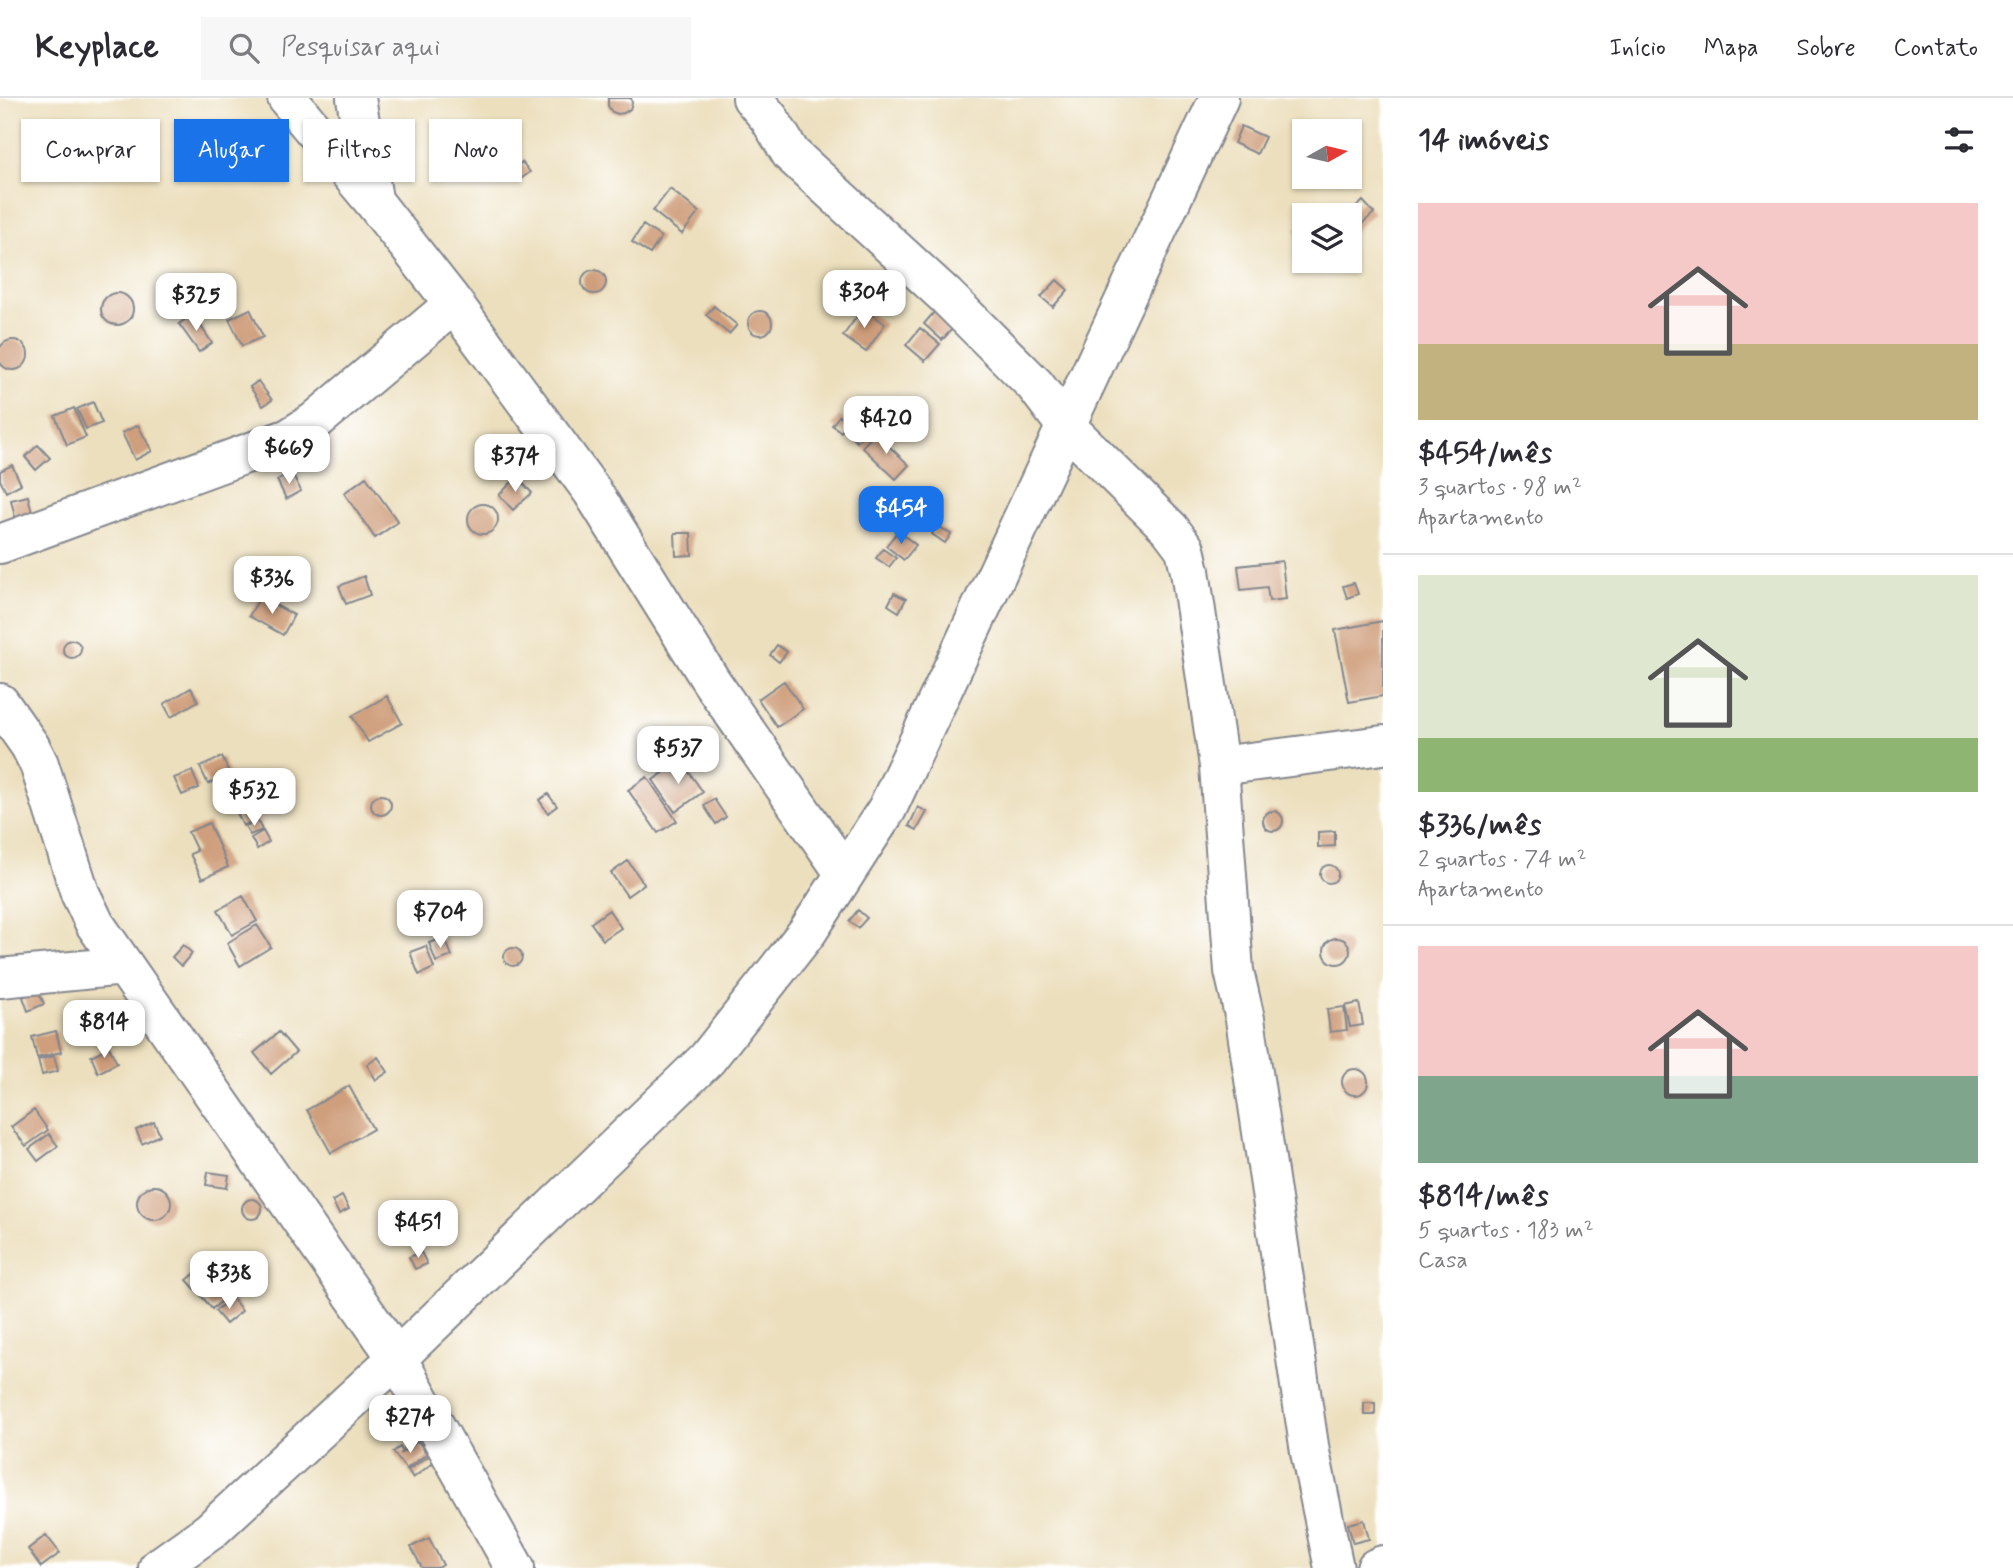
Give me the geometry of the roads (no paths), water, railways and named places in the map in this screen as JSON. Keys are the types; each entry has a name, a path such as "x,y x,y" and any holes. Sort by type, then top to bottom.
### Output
{"street":[{"path":"287,98 454,304 592,491 711,681 845,874"},
{"path":"356,98 374,202"},
{"path":"752,98 769,118 791,154 946,296 1035,385 1066,426 1170,529 1185,549 1219,766 1234,971 1245,1019 1310,1452 1334,1568"},
{"path":"158,1568 210,1531 397,1358 707,1059 808,931 887,809 1219,98"},
{"path":"0,544 289,438 314,422 454,304"},
{"path":"0,703 30,746 39,764 80,893 95,924 397,1358 514,1568"},
{"path":"1219,766 1383,745"},
{"path":"0,978 124,965"},
{"path":"1376,1568 1383,1565"}]}
